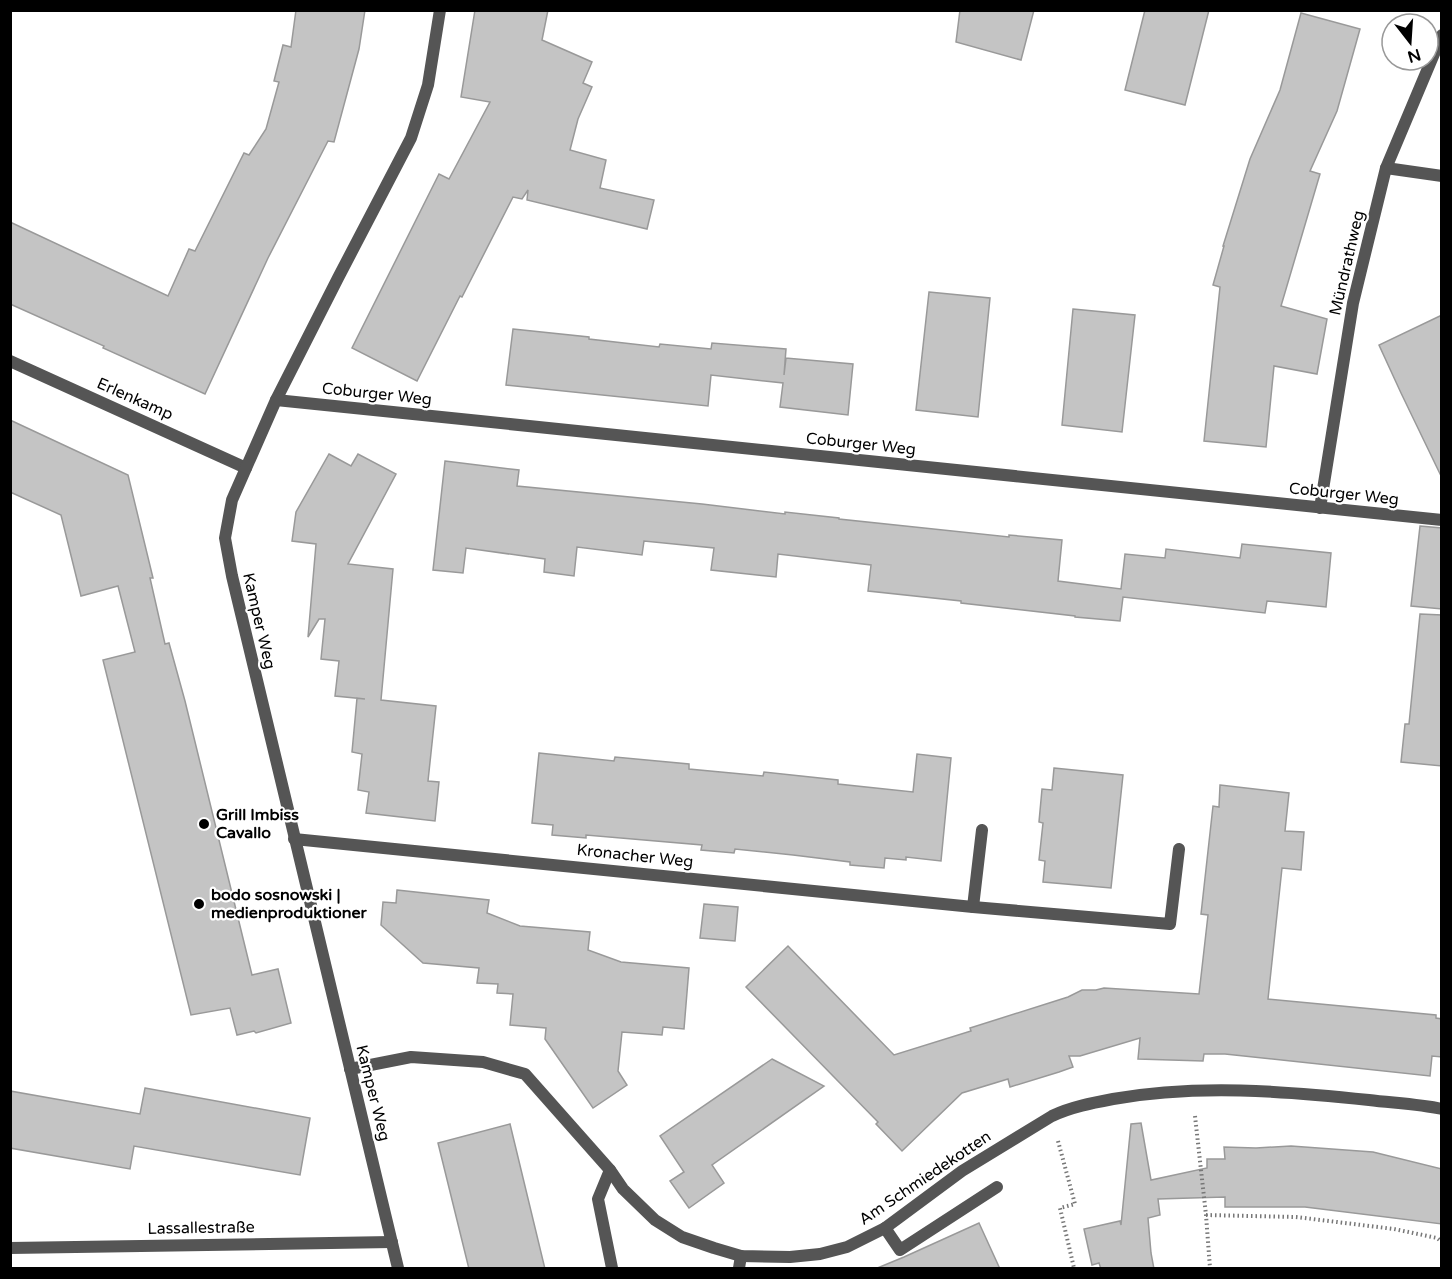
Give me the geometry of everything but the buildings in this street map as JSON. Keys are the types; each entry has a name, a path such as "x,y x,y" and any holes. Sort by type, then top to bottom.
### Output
{"street":[{"name":"Kamper Weg","path":"398,1269 294,839 225,538 232,500 276,400 411,138 428,85 440,10"},
{"name":"Mündrathweg","path":"1320,508 1353,303 1386,168 1442,35"},
{"path":"1386,168 1442,176"},
{"name":"Erlenkamp","path":"10,361 246,468"},
{"name":"Coburger Weg","path":"276,400 1442,520"},
{"path":"973,907 982,830"},
{"name":"Kronacher Weg","path":"294,839 973,907 1170,924 1179,849"},
{"name":"Am Schmiedekotten","path":"350,1069 411,1057 483,1062 525,1074 610,1170 623,1189 655,1220 682,1237 741,1256 790,1257 820,1254 847,1247 885,1228 962,1171 1052,1116 1093,1103 1125,1097 1193,1091 1248,1091 1313,1094 1442,1109"},
{"path":"610,1170 598,1199 612,1269"},
{"path":"885,1228 900,1250 997,1187"},
{"name":"Lassallestraße","path":"10,1248 392,1242"},
{"path":"739,1269 741,1256"}],"path":[{"path":"1193,1091 1210,1269"},
{"path":"1052,1116 1075,1204 1060,1208 1074,1269"},
{"path":"1206,1215 1307,1218 1394,1229 1437,1238 1442,1242"}],"place":[{"name":"Grill Imbiss Cavallo","path":"204,824"},
{"name":"bodo sosnowski | medienproduktioner","path":"199,904"}]}
